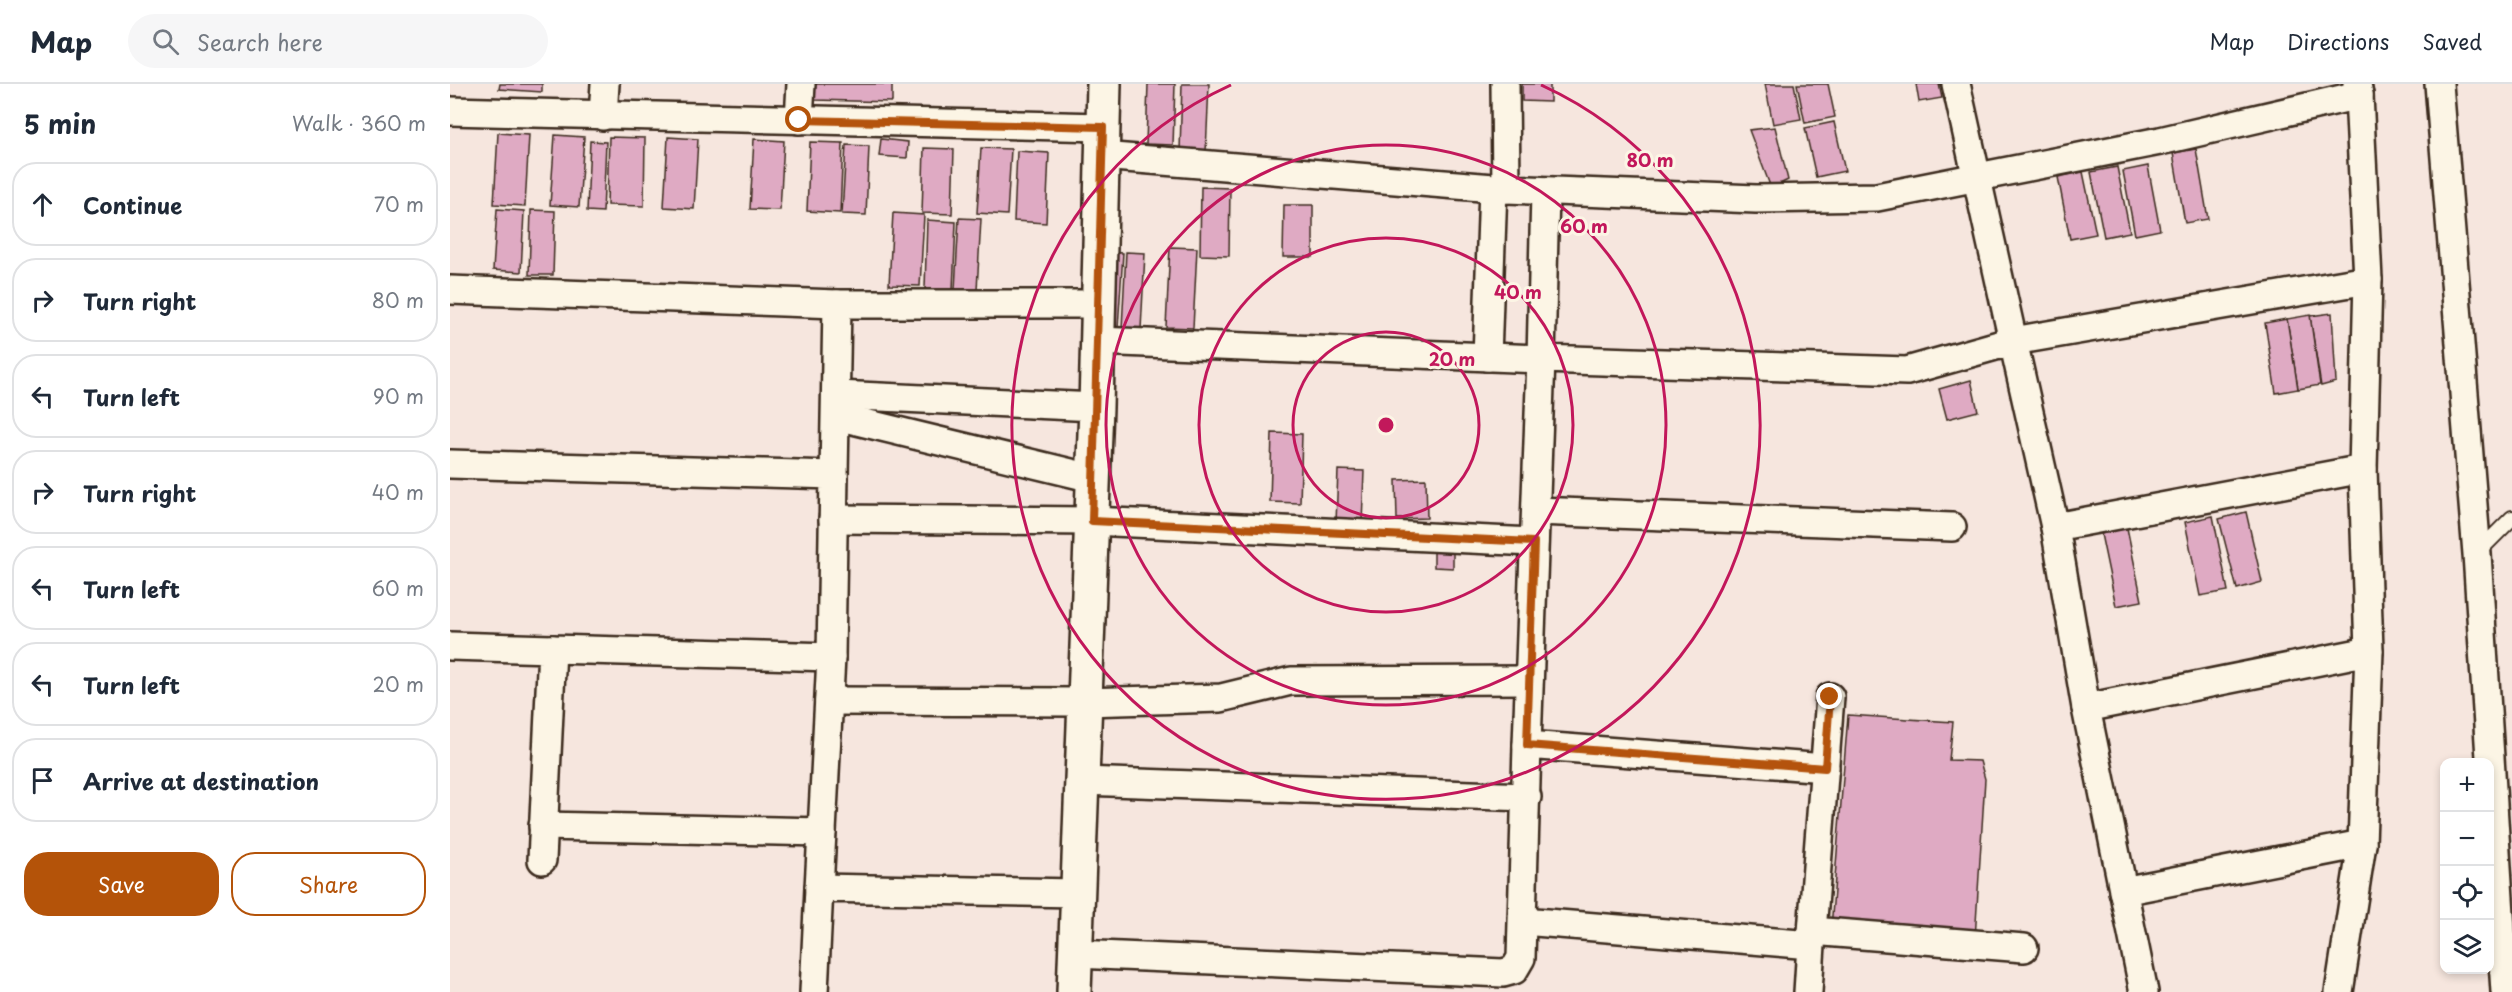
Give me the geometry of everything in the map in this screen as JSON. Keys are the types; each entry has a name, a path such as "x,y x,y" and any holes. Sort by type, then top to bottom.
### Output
{"street":[{"path":"603,116 605,84"},
{"path":"799,120 801,84"},
{"path":"1074,992 1096,407 1104,84"},
{"path":"1487,357 1504,84"},
{"path":"1956,84 2055,527 2086,708 2144,992"},
{"path":"2439,84 2476,554 2505,992"},
{"path":"450,111 799,120 1102,141 1499,189 1756,199 1877,197 2160,141 2358,89 2368,280 2363,469 2369,651 2362,844 2339,992"},
{"path":"1076,954 1503,973 1514,970 1521,958 1523,921 1545,192"},
{"path":"1097,341 1907,371 2013,341 2368,280"},
{"path":"450,290 837,304 1098,304"},
{"path":"814,992 831,657 837,304"},
{"path":"836,406 1096,407"},
{"path":"836,406 1092,478"},
{"path":"450,464 834,475"},
{"path":"2055,527 2363,469"},
{"path":"1536,511 1952,527"},
{"path":"833,519 1092,521 1534,542"},
{"path":"450,645 831,657"},
{"path":"542,860 552,649"},
{"path":"2086,708 2369,651"},
{"path":"829,701 1084,702 1221,698 1291,681 1529,680"},
{"path":"1808,992 1830,697"},
{"path":"1527,745 1825,768"},
{"path":"1082,782 1527,797"},
{"path":"543,826 822,832"},
{"path":"2123,891 2362,844"},
{"path":"819,888 1077,893"},
{"path":"1523,921 2024,948"}],"lane":[{"path":"2476,554 2512,518"}],"building":[{"path":"500,84 542,84 542,92 499,89"},
{"path":"815,84 892,84 892,102 815,100"},
{"path":"1148,84 1175,84 1173,145 1146,144"},
{"path":"1182,84 1209,84 1206,152 1180,151"},
{"path":"1522,84 1550,84 1550,102 1522,101"},
{"path":"1765,84 1794,84 1801,119 1773,124"},
{"path":"1797,84 1828,84 1835,117 1805,123"},
{"path":"1916,84 1939,84 1942,98 1919,102"},
{"path":"1834,122 1845,171 1816,177 1805,128"},
{"path":"1775,127 1788,180 1771,188 1749,130"},
{"path":"498,133 529,135 525,206 494,204"},
{"path":"555,135 584,137 579,207 550,205"},
{"path":"609,137 645,138 644,206 607,205"},
{"path":"668,137 698,139 694,209 664,207"},
{"path":"754,139 784,141 780,210 750,209"},
{"path":"881,139 908,142 907,158 879,156"},
{"path":"590,141 606,142 603,212 587,211"},
{"path":"810,142 843,143 840,213 807,211"},
{"path":"846,145 869,146 866,215 842,214"},
{"path":"924,148 954,149 952,214 922,213"},
{"path":"981,148 1011,149 1007,215 977,213"},
{"path":"2196,149 2208,219 2185,223 2173,153"},
{"path":"1017,151 1049,153 1046,223 1014,221"},
{"path":"2148,166 2160,230 2135,235 2123,171"},
{"path":"2117,167 2130,232 2104,237 2091,172"},
{"path":"2083,172 2096,234 2070,239 2058,177"},
{"path":"1201,187 1230,188 1229,256 1200,255"},
{"path":"1284,205 1313,205 1313,257 1283,257"},
{"path":"497,209 524,211 521,272 493,270"},
{"path":"531,210 555,211 553,275 529,275"},
{"path":"893,213 924,215 920,286 889,285"},
{"path":"959,218 981,219 977,290 955,289"},
{"path":"927,220 956,222 953,290 925,289"},
{"path":"1170,247 1197,248 1193,328 1166,327"},
{"path":"1102,252 1123,253 1118,328 1098,326"},
{"path":"1126,252 1145,253 1141,329 1122,328"},
{"path":"2332,313 2336,382 2321,386 2310,316"},
{"path":"2310,315 2320,385 2298,389 2287,319"},
{"path":"2287,319 2298,389 2276,393 2265,323"},
{"path":"1971,380 1978,411 1947,419 1939,389"},
{"path":"1272,433 1302,434 1300,503 1270,502"},
{"path":"1338,470 1364,471 1362,524 1336,523"},
{"path":"1426,479 1427,518 1397,519 1396,480"},
{"path":"2246,512 2262,582 2237,589 2219,519"},
{"path":"2213,516 2228,591 2200,596 2185,522"},
{"path":"2127,528 2142,601 2116,606 2101,534"},
{"path":"1434,545 1453,545 1453,568 1434,567"},
{"path":"1848,715 1953,722 1949,760 1980,761 1985,779 1975,939 1831,928"}],"route":[{"path":"799,120 1103,127 1092,521 1534,542 1527,745 1825,768 1830,697"}]}
